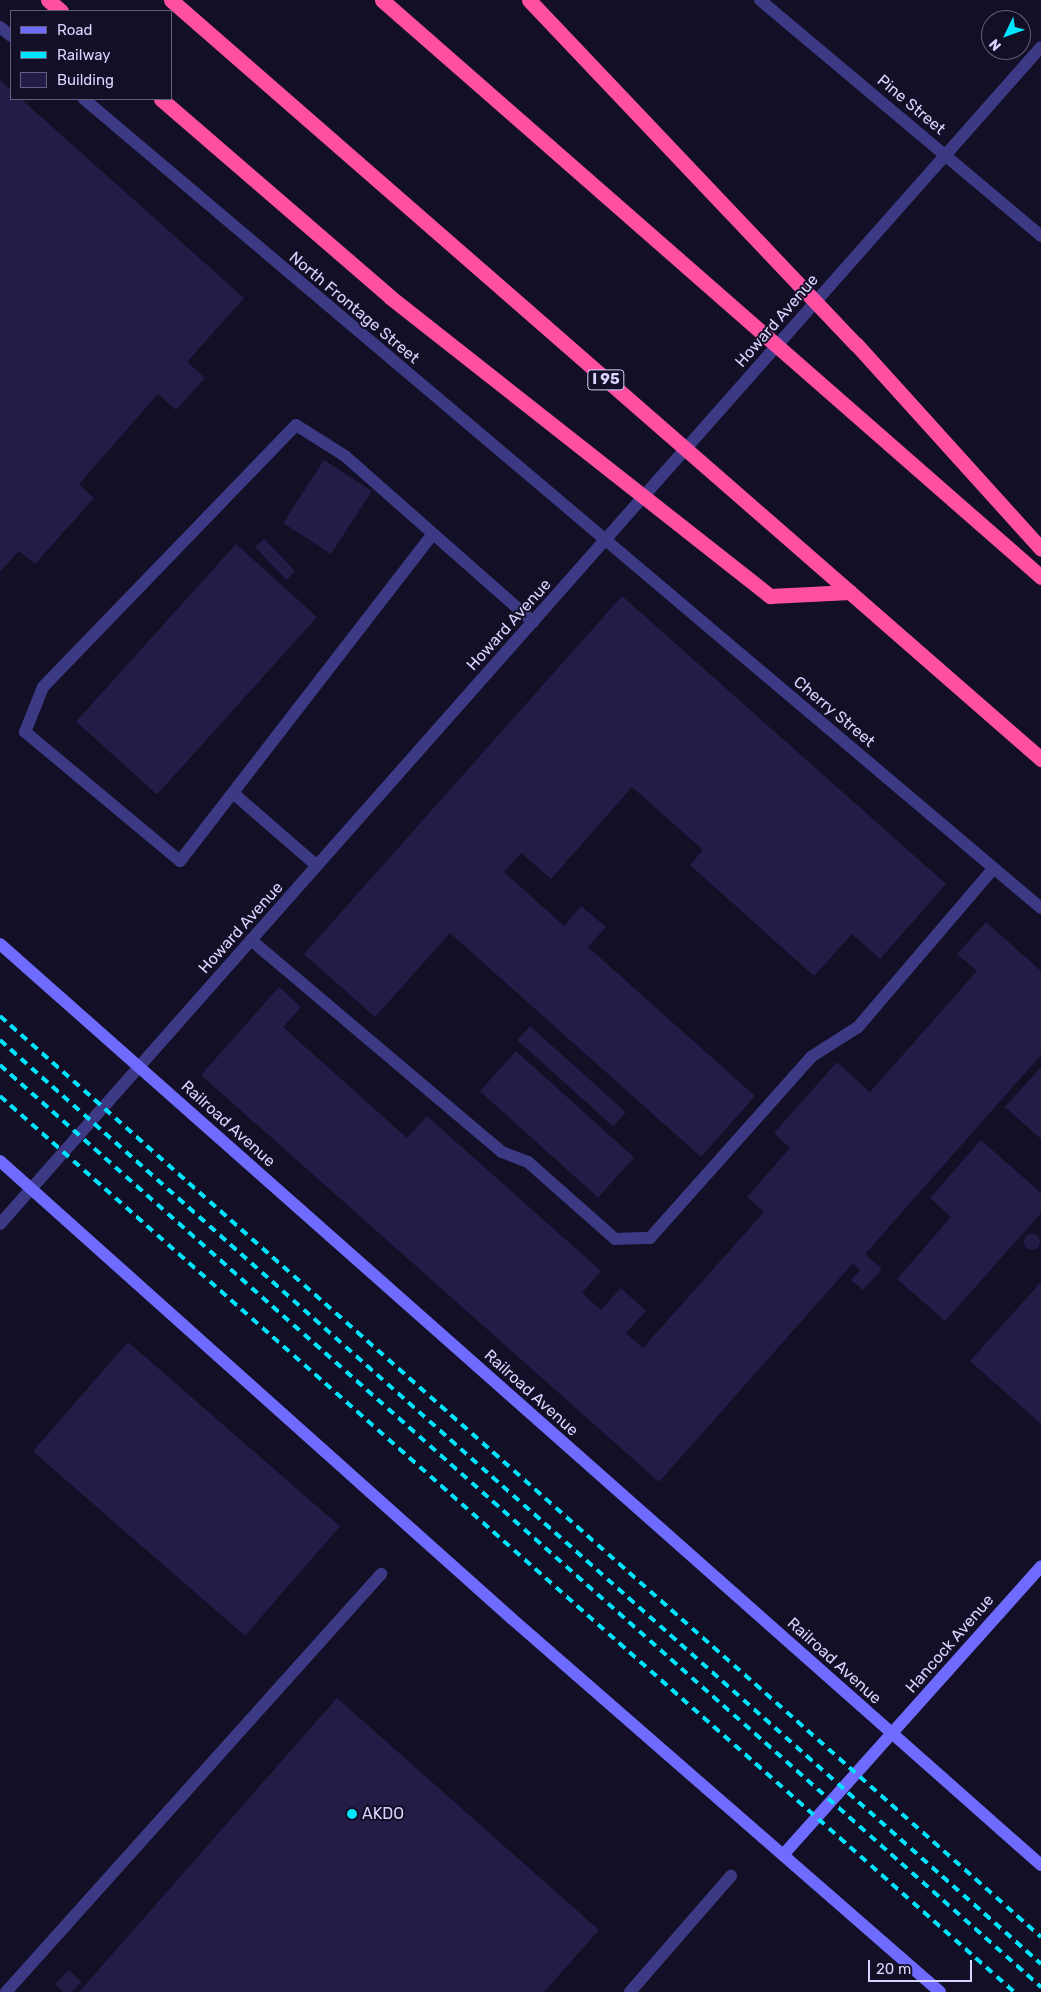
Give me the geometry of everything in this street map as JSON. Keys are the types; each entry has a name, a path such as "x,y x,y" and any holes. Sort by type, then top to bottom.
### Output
{"highway":[{"path":"48,0 60,10"},
{"name":"I 95","path":"171,0 1041,760"},
{"path":"382,0 1041,576"},
{"path":"530,0 776,258 1041,549"},
{"path":"162,100 390,297 770,596 850,592"}],"street":[{"name":"Pine Street","path":"760,0 1041,236"},
{"path":"0,27 10,35"},
{"name":"Howard Avenue","path":"0,1224 1041,47"},
{"name":"North Frontage Street","path":"85,100 606,540"},
{"path":"432,535 180,861 26,732 43,687 296,425 345,456 432,535 534,622"},
{"name":"Cherry Street","path":"606,540 1041,908"},
{"path":"233,793 317,866"},
{"path":"251,940 502,1152 528,1162 615,1240 650,1238 811,1057 858,1027 994,868"},
{"name":"Railroad Avenue","path":"0,944 1041,1865"},
{"path":"0,1161 940,1992"},
{"name":"Hancock Avenue","path":"783,1855 1041,1566"},
{"path":"6,1992 381,1574"},
{"path":"630,1992 731,1876"}],"building":[{"path":"0,80 10,89 10,100 22,100 244,298 187,362 205,378 176,410 158,394 79,484 94,498 35,564 19,551 0,572"},
{"path":"324,460 372,491 331,554 283,523"},
{"path":"264,539 295,571 287,580 255,547"},
{"path":"236,544 317,617 157,795 76,722"},
{"path":"622,596 946,884 880,959 852,934 814,976 690,865 703,850 632,787 551,879 521,853 504,872 564,926 581,906 606,927 588,947 755,1096 701,1157 450,933 375,1017 304,954"},
{"path":"986,922 1041,971 1041,1055 865,1254 882,1269 863,1290 851,1280 860,1270 853,1263 659,1482 201,1075 279,987 301,1007 283,1027 407,1138 427,1116 601,1271 582,1293 601,1310 621,1288 646,1311 626,1333 643,1348 764,1212 747,1197 790,1148 774,1133 837,1062 870,1092 977,971 957,954"},
{"path":"530,1026 626,1112 613,1126 517,1040"},
{"path":"516,1051 634,1157 598,1198 480,1091"},
{"path":"1041,1067 1041,1139 1005,1107"},
{"path":"981,1140 1041,1193 1041,1213 945,1321 897,1279 951,1217 930,1198"},
{"path":"1032,1234 1040,1242 1032,1250 1024,1242"},
{"path":"1041,1282 1041,1424 970,1361"},
{"path":"128,1342 340,1526 245,1636 33,1451"},
{"name":"AKDO","path":"337,1698 599,1930 544,1992 79,1992"},
{"path":"69,1970 81,1982 72,1992 63,1992 55,1984"}],"railway":[{"path":"0,1016 1041,1937"},
{"path":"0,1040 1041,1964"},
{"path":"0,1065 1041,1987"},
{"path":"0,1096 1014,1992"}],"place":[{"name":"AKDO","path":"352,1814"}]}
